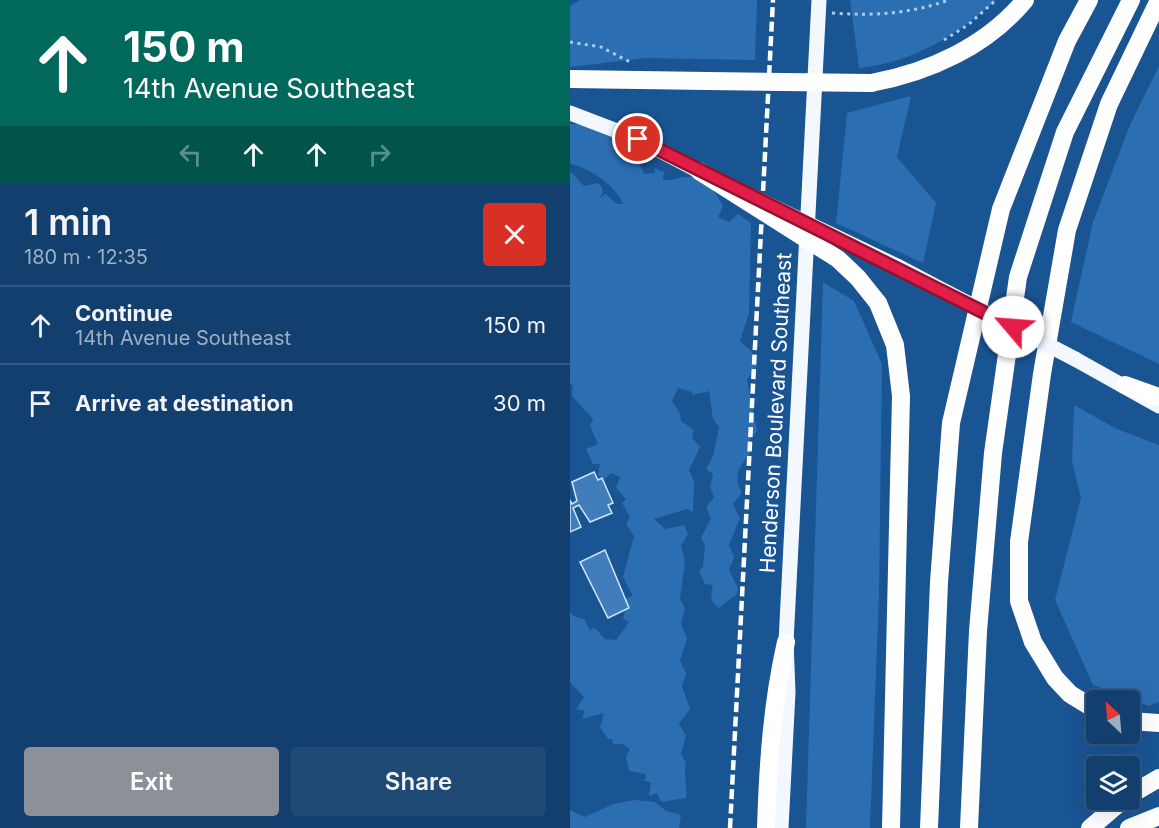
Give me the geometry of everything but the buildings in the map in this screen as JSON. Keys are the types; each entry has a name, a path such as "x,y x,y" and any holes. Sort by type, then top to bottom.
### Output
{"highway":[{"path":"570,79 871,83 929,68 955,55 999,29 1025,0"},
{"path":"929,828 939,582 951,423 1001,209 1066,41 1089,0"},
{"path":"969,828 976,665 992,465 1018,277 1065,132 1131,0"},
{"path":"1086,704 1070,694 1055,678 1033,642 1019,601 1019,542 1042,374 1067,230 1109,104 1159,0"},
{"path":"699,171 838,259 858,278 878,303 895,345 902,396 891,828"},
{"path":"1125,385 1159,397"},
{"path":"766,828 774,693 786,642"},
{"path":"1140,722 1159,723"},
{"path":"1140,789 1159,778"},
{"path":"1090,828 1111,810"},
{"path":"1129,828 1159,816"}],"main road":[{"name":"Henderson Boulevard Southeast","path":"781,828 788,692 786,642 818,6"},
{"path":"570,113 638,139 897,267 1125,385 1159,406"}],"path":[{"path":"818,6 892,15 925,9 949,0"},
{"path":"936,45 968,25 996,0"},
{"path":"570,42 601,47 634,65"}],"shaded area":[{"path":"580,0 757,0 755,60 645,58 570,67 570,6"},
{"path":"850,0 996,0 950,36 916,54 879,65 859,68"},
{"path":"1159,66 1159,364 1071,322 1093,222 1130,125"},
{"path":"911,96 897,157 936,203 923,263 836,223 847,113"},
{"path":"570,124 584,125 623,142 620,155 639,163 644,174 655,173 655,168 664,172 663,180 687,177 700,179 713,190 723,206 718,217 729,222 738,214 751,223 749,313 740,341 751,351 757,366 747,380 757,431 750,440 750,454 742,464 737,477 742,493 733,504 740,518 729,545 734,557 729,570 738,588 737,594 719,608 712,598 713,585 705,584 699,571 703,567 705,545 701,538 711,518 706,508 714,497 710,487 713,474 706,469 713,456 719,427 713,419 709,391 693,395 692,392 678,388 672,401 680,413 681,421 694,430 692,438 700,447 689,470 694,482 693,512 687,509 654,519 665,529 684,525 688,534 681,546 685,561 680,599 685,608 681,624 687,638 680,661 686,673 682,686 690,709 679,724 686,736 681,754 686,763 686,798 661,802 657,793 649,796 651,783 643,780 646,778 645,774 629,771 626,757 630,749 622,744 613,744 612,739 608,739 600,727 604,713 582,719 585,711 576,709 584,697 570,682 570,612 573,616 584,619 590,631 594,627 605,639 616,640 629,622 623,619 626,607 622,599 633,596 623,577 634,536 626,524 630,517 622,503 626,499 616,488 620,477 611,473 605,479 598,475 600,464 593,464 586,449 598,444 590,426 593,419 572,396 573,386 570,383 570,171 584,186 597,183 602,187 603,193 598,199 606,194 617,204 623,204 601,178 570,164"},
{"path":"823,282 854,301 882,364 879,594 870,828 806,828"},
{"path":"1074,405 1117,429 1159,445 1159,702 1149,706 1140,703 1140,690 1106,690 1093,685 1055,600 1081,498 1072,461"},
{"path":"635,800 655,802 666,811 681,815 679,828 570,828 570,810 585,817 613,804"}],"railway":[{"path":"730,828 773,0"}],"route":[{"path":"638,139 1013,327"}]}
